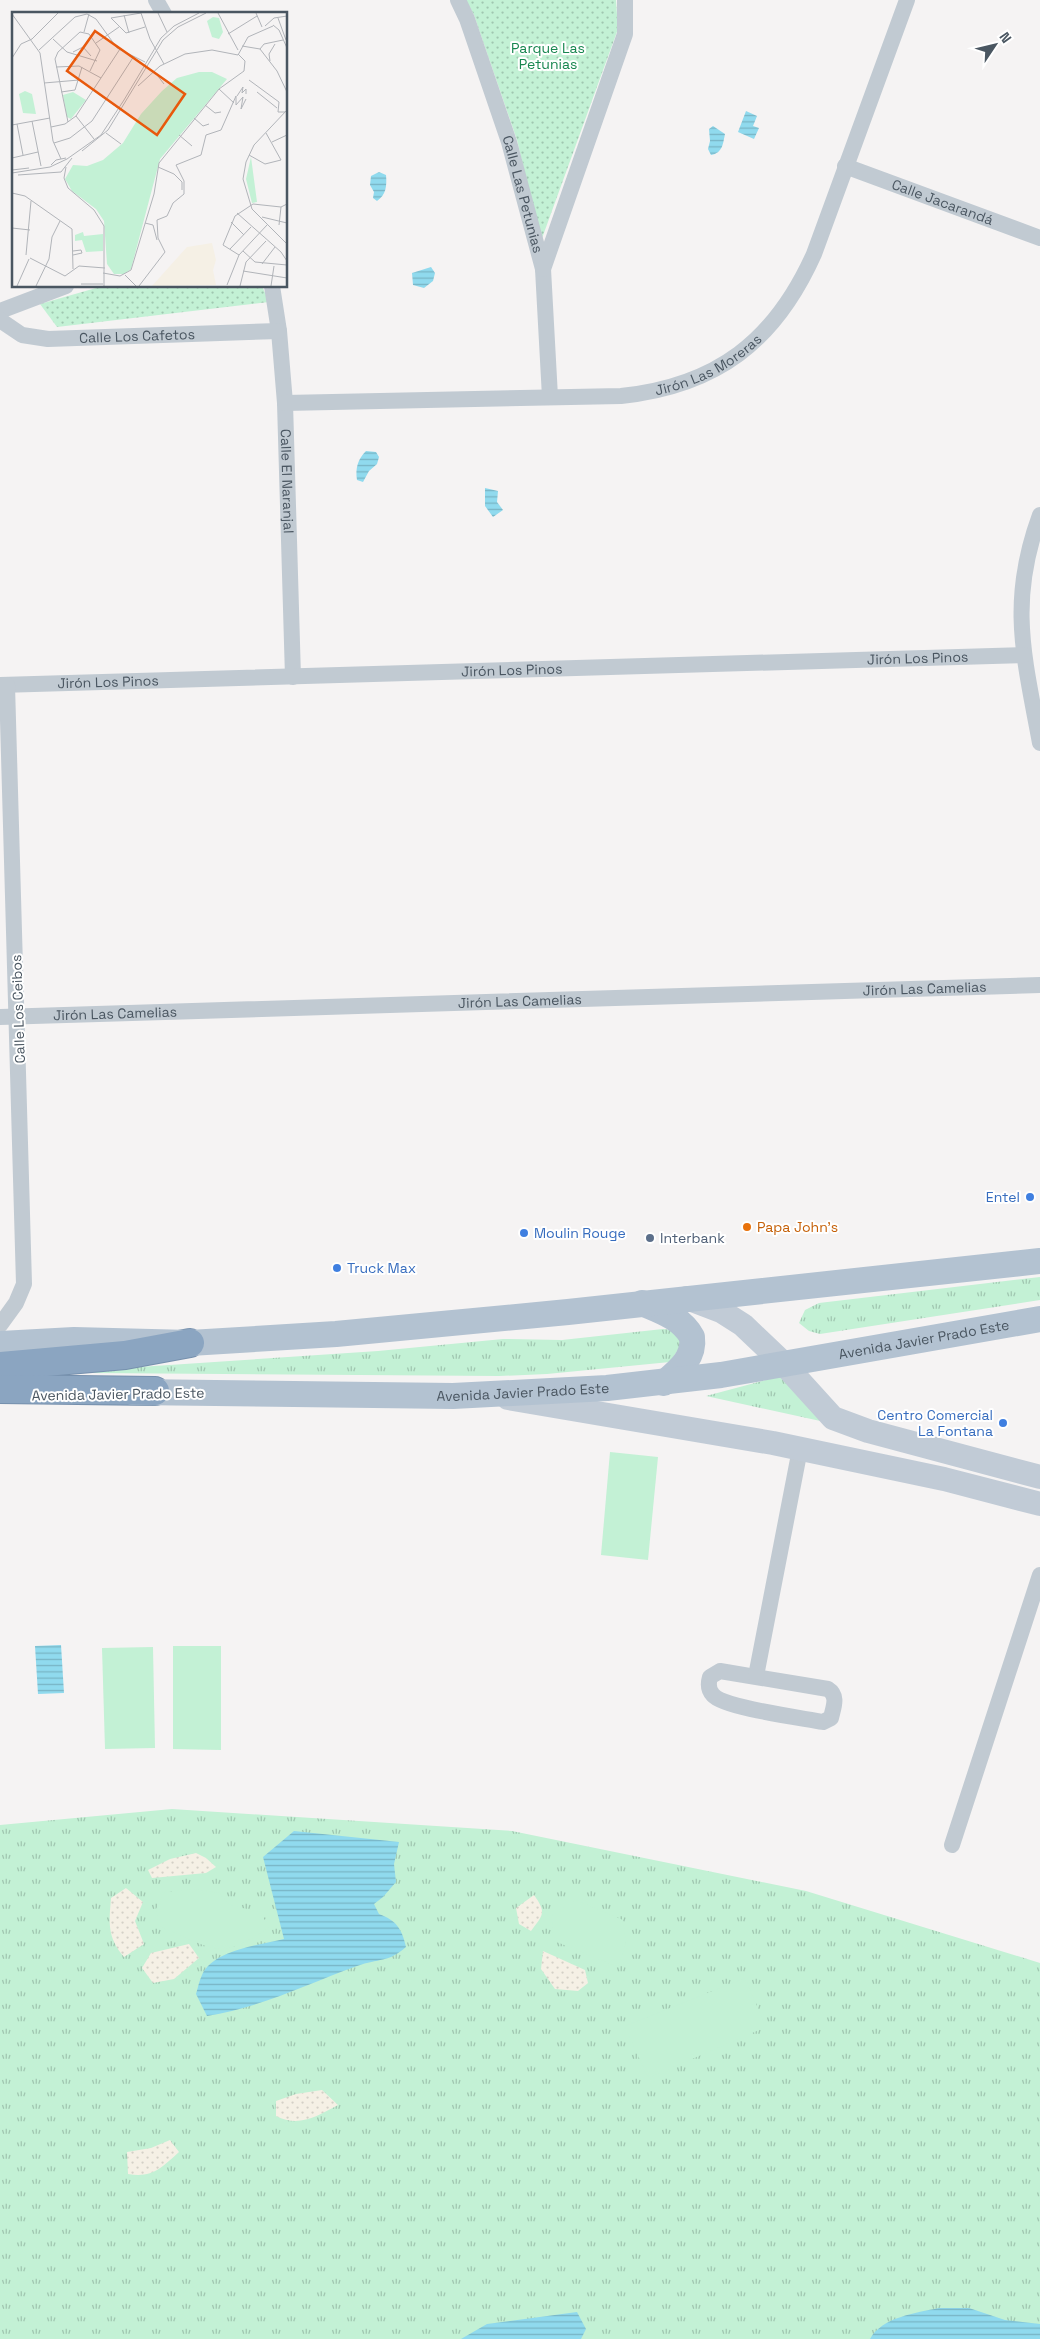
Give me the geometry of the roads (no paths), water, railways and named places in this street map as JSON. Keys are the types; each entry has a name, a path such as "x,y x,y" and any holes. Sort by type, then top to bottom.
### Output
{"highway":[{"path":"0,1366 125,1355 190,1343"},
{"path":"0,1389 155,1391"}],"main road":[{"path":"0,1344 74,1340 190,1343 413,1328 1040,1261"},
{"path":"687,1298 721,1312 743,1325 784,1364 833,1418 848,1425 1040,1477"},
{"path":"642,1303 665,1312 678,1321 692,1337 690,1355 681,1368 664,1382"},
{"name":"Avenida Javier Prado Este","path":"0,1398 155,1391 494,1395 664,1382 784,1364 1040,1319"},
{"path":"494,1395 553,1408 663,1423 800,1448 944,1479 1040,1504"}],"street":[{"path":"156,0 163,12"},
{"name":"Calle Las Petunias","path":"458,0 467,19 509,142 544,269 550,397"},
{"path":"544,269 625,34 625,0"},
{"name":"Jirón Las Moreras","path":"285,402 622,396 669,388 710,373 745,350 776,320 803,279 814,254 907,0"},
{"name":"Calle Jacarandá","path":"845,166 1040,238"},
{"path":"0,311 61,288"},
{"name":"Calle El Naranjal","path":"272,288 279,332 285,402 293,677"},
{"name":"Calle Los Cafetos","path":"0,320 22,335 48,339 279,332"},
{"path":"1040,515 1032,536 1023,577 1020,616 1024,655 1040,743"},
{"name":"Jirón Los Pinos","path":"4,685 1024,655"},
{"name":"Calle Los Ceibos","path":"0,1325 16,1303 24,1284 18,1016 4,685"},
{"name":"Jirón Las Camelias","path":"0,1017 1040,985"},
{"path":"756,1676 800,1448"},
{"path":"952,1845 1040,1575"},
{"path":"720,1671 756,1676 828,1689 832,1692 835,1699 831,1718 823,1722 729,1704 714,1697 709,1690 710,1677 720,1671"}],"water":[{"path":"746,111 757,116 753,126 759,128 754,139 738,132"},
{"path":"713,126 725,134 720,150 711,155 708,149 710,141 709,129"},
{"path":"379,172 386,175 386,183 384,193 377,201 373,198 374,192 370,185 371,176"},
{"path":"431,267 435,273 433,281 424,288 413,285 412,273"},
{"path":"366,451 376,452 379,457 377,464 369,471 363,482 357,480 356,472 359,461"},
{"path":"485,488 498,491 497,502 503,510 493,517 485,506"},
{"path":"61,1645 64,1693 38,1694 35,1646"},
{"path":"294,1831 399,1842 394,1864 396,1882 374,1904 379,1914 390,1919 397,1926 406,1947 394,1956 357,1966 283,1995 246,2007 207,2016 196,1994 201,1977 208,1967 226,1954 250,1946 284,1939 263,1857"},
{"path":"939,2308 969,2308 1005,2320 1040,2324 1040,2339 870,2339 875,2332 891,2321 910,2314"},
{"path":"577,2312 586,2329 581,2339 461,2339 487,2324"}],"place":[{"name":"Entel","path":"1030,1197"},
{"name":"Papa John's","path":"747,1227"},
{"name":"Moulin Rouge","path":"524,1233"},
{"name":"Interbank","path":"650,1238"},
{"name":"Truck Max","path":"337,1268"},
{"name":"Centro Comercial La Fontana","path":"1003,1423"}],"park label":[{"name":"Parque Las Petunias","path":"548,56"}]}
